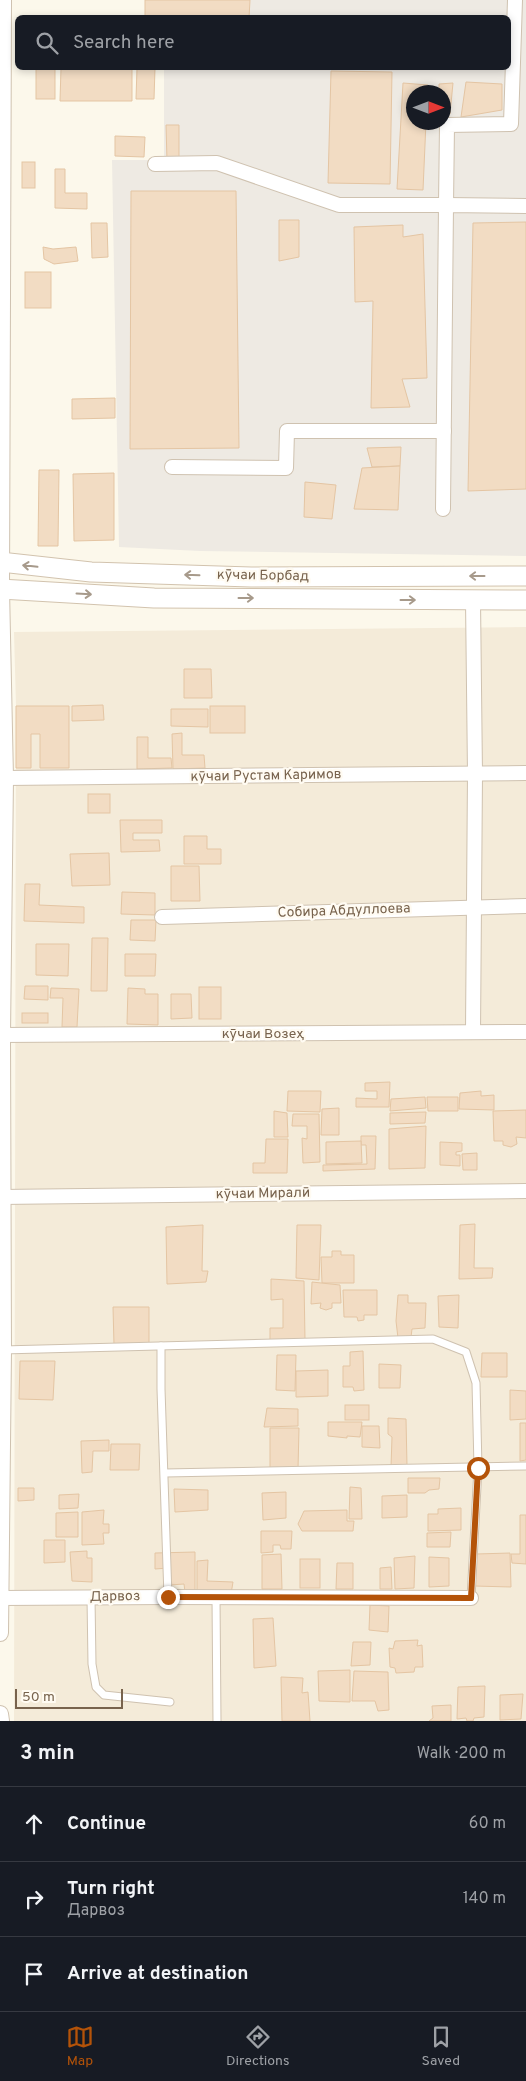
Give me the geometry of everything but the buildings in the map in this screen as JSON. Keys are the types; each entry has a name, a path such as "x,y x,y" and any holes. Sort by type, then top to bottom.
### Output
{"main road":[{"name":"кӯчаи Борбад","path":"1,562 91,572 251,577 526,576"},
{"name":"кӯчаи Борбад","path":"1,589 154,598 526,600"}],"street":[{"path":"0,1633 2,1350 1,1035 5,778 1,589 1,136 3,0"},
{"path":"444,509 447,125 512,124 515,0"},
{"path":"155,164 217,163 339,205 526,206"},
{"path":"172,467 286,468 287,431 444,431"},
{"path":"473,600 475,774 473,1032"},
{"name":"кӯчаи Рустам Каримов","path":"5,778 526,773"},
{"name":"Собира Абдуллоева","path":"162,917 526,906"},
{"name":"кӯчаи Возеҳ","path":"1,1035 526,1032"},
{"name":"кӯчаи Миралӣ","path":"2,1197 526,1191"},
{"name":"Дарвоз","path":"0,1598 471,1598"},
{"path":"0,1714 1,1721"}],"lane":[{"path":"2,1350 434,1339 466,1352 476,1383 478,1468 471,1598"},
{"path":"161,1346 168,1597"},
{"path":"165,1473 526,1466"},
{"path":"216,1597 217,1721"},
{"path":"91,1598 92,1664 96,1687 104,1696 170,1702"}],"shaded area":[{"path":"250,0 526,0 526,556 200,551 119,547 112,160 164,160 164,70 511,70 511,15 249,15"},
{"path":"526,627 526,1721 14,1721 16,706 14,632"}],"route":[{"path":"168,1597 471,1598 478,1468"}]}
